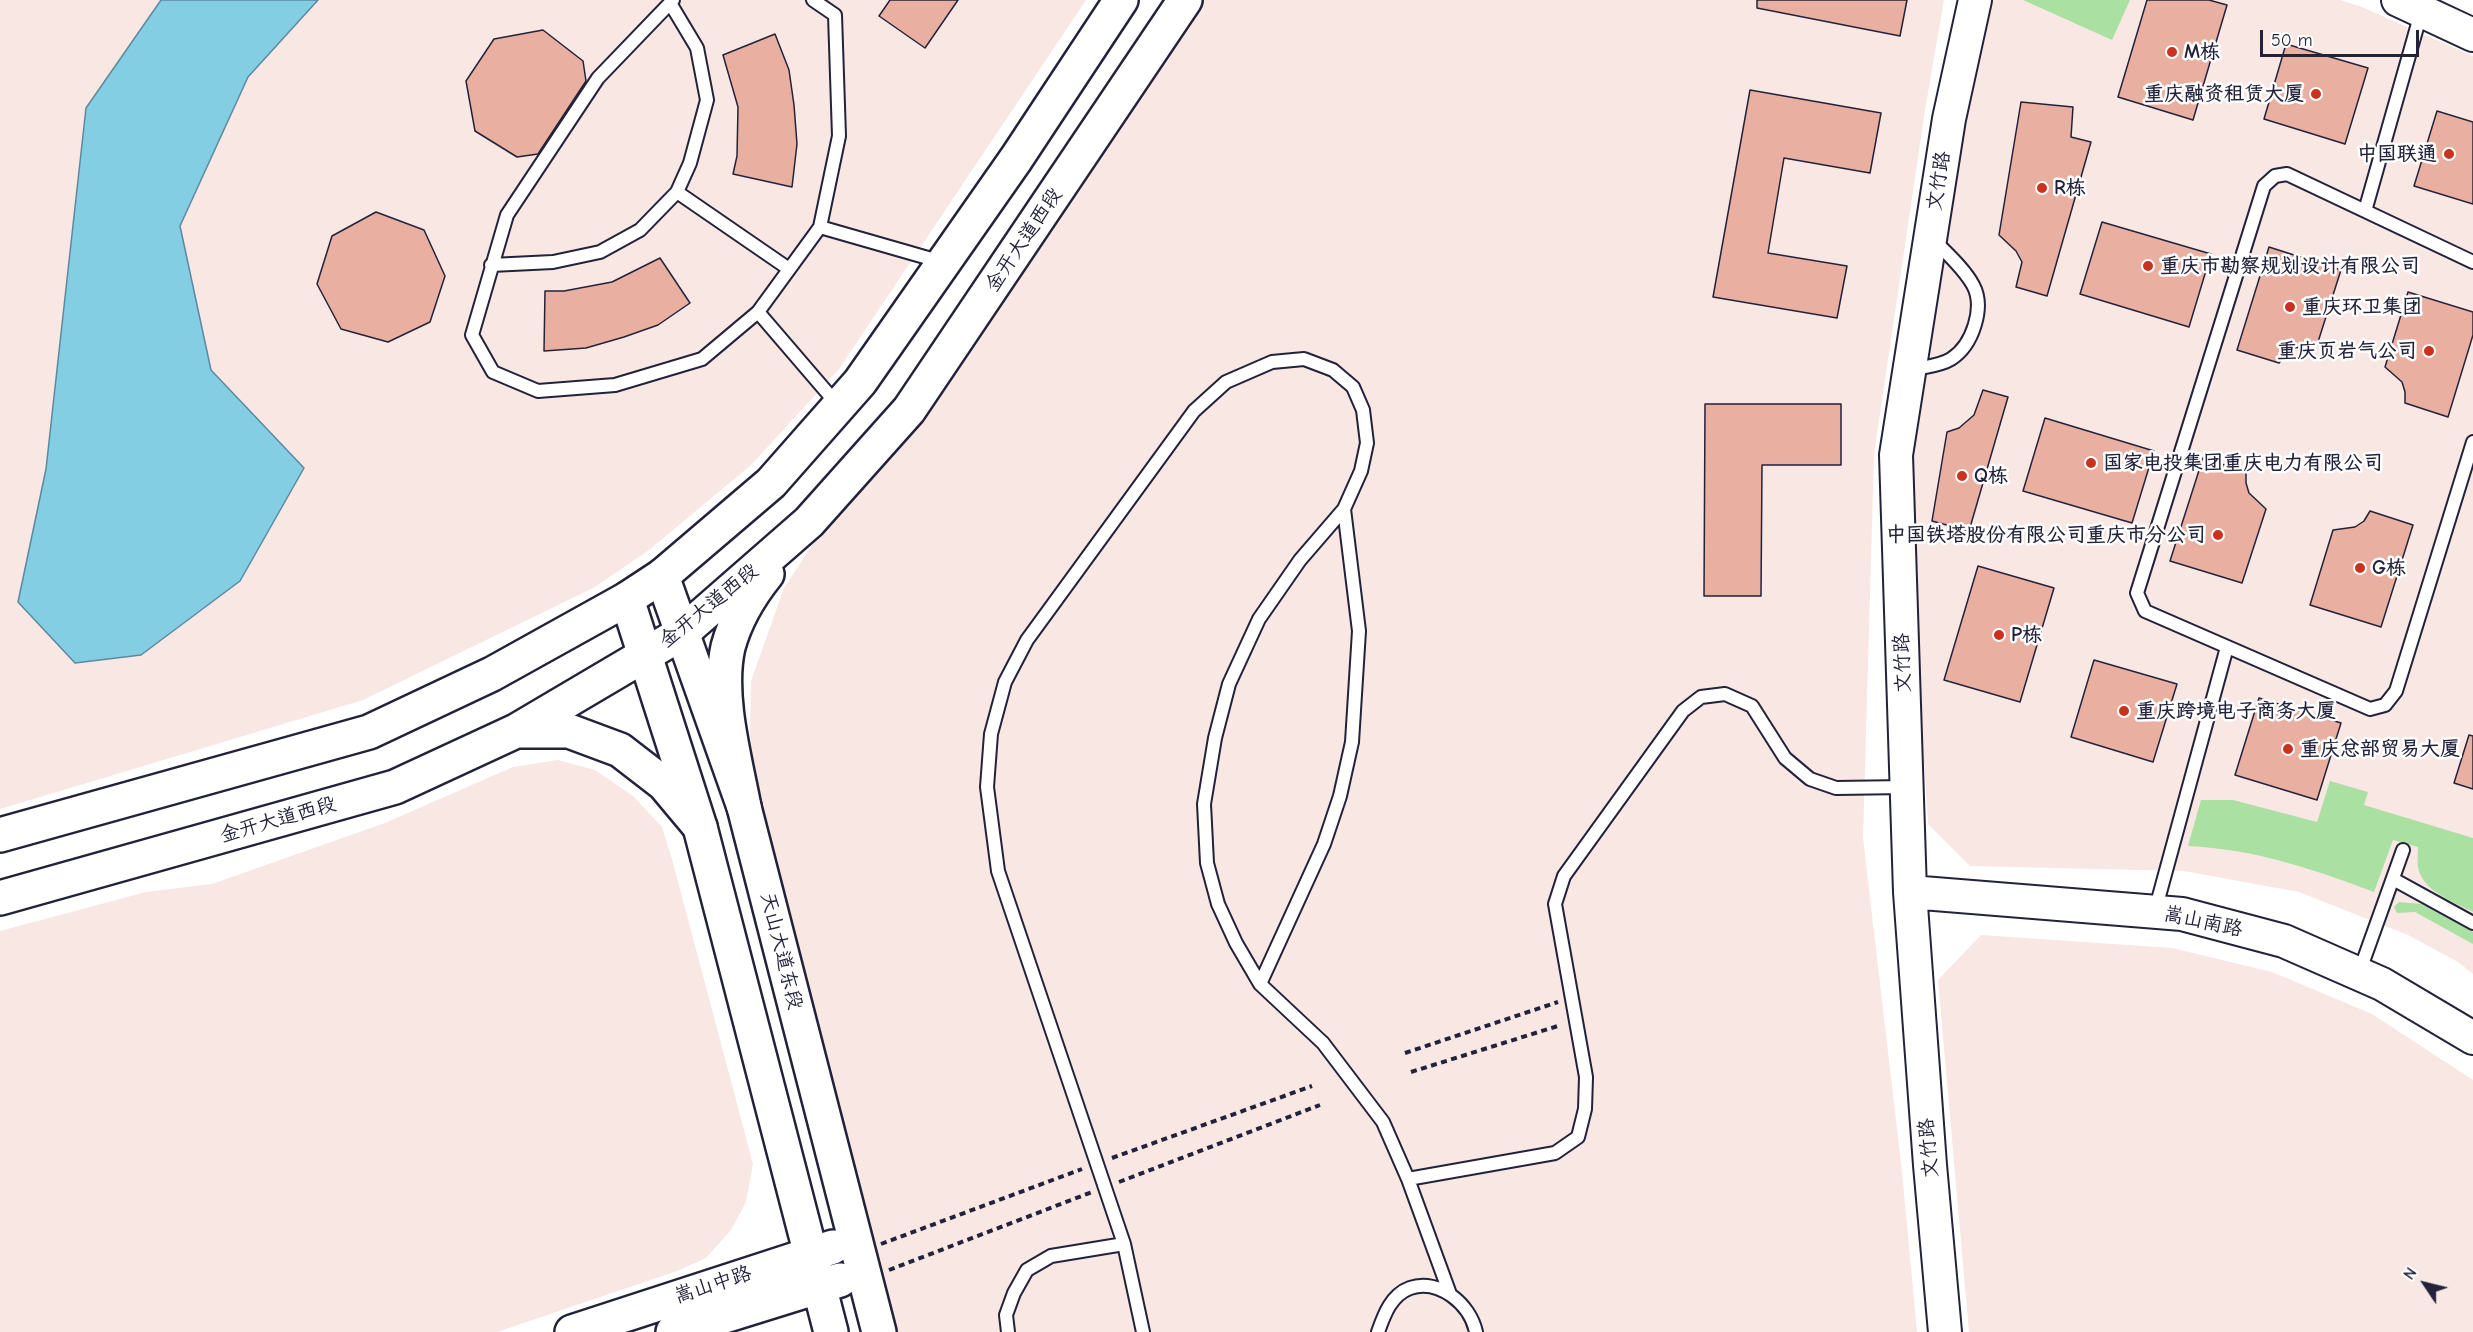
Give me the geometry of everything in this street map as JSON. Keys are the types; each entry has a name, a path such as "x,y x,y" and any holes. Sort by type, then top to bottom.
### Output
{"main road":[{"path":"0,836 369,732 492,674 627,599 662,576 771,483 860,382 1016,159 1121,0"},
{"name":"金开大道西段","path":"0,898 395,787 516,731 682,633 809,522 909,410 1185,0"},
{"path":"744,807 730,727 726,688 728,648 741,614 760,583 809,522"},
{"name":"天山大道东段","path":"662,576 744,807 868,1258 879,1332"},
{"path":"627,599 700,827 831,1332"},
{"path":"516,731 569,731 620,750 664,784 700,827"},
{"name":"嵩山中路","path":"572,1332 812,1253 868,1258"},
{"name":"嵩山中路","path":"673,1332 820,1286 868,1258"}],"street":[{"name":"文竹路","path":"1945,1332 1910,892 1896,455 1948,119 1975,0"},
{"path":"2410,5 2473,36"},
{"name":"嵩山南路","path":"1910,892 2182,914 2284,941 2382,984 2473,1038"}],"lane":[{"path":"491,265 553,262 600,252 640,230 677,192 690,163 707,100 697,48 671,2 598,78 507,215 491,265 472,335 493,372 538,391 615,385 702,358 758,312 819,227 839,136 836,15 813,0"},
{"path":"2365,211 2410,5"},
{"path":"2473,262 2288,174 2275,176 2264,186 2138,593 2145,611 2370,709 2385,705 2396,691 2473,442"},
{"path":"677,192 789,269"},
{"path":"819,227 944,263"},
{"path":"1909,370 1951,359 1963,347 1971,332 1978,309 1978,298 1973,286 1930,235"},
{"path":"758,312 839,406"},
{"path":"1143,1332 1124,1244 998,872 987,787 991,734 1005,682 1027,640 1194,411 1226,382 1272,362 1304,359 1333,370 1353,387 1363,410 1367,443 1361,471 1344,509 1300,560 1259,619 1229,684 1215,738 1204,804 1207,863 1218,904 1260,984 1323,1043 1383,1122 1408,1179 1450,1294"},
{"path":"1260,984 1324,844 1340,796 1352,742 1359,631 1344,509"},
{"path":"2154,912 2228,647"},
{"path":"1408,1179 1555,1153 1578,1137 1586,1109 1586,1077 1555,904 1564,876 1683,711 1701,697 1725,694 1752,706 1785,758 1810,779 1836,788 1906,787"},
{"path":"2358,974 2403,850"},
{"path":"2393,879 2473,924"},
{"path":"1008,1332 1006,1316 1014,1293 1027,1270 1051,1257 1124,1244"},
{"path":"1378,1332 1384,1314 1394,1300 1409,1288 1427,1286 1450,1294 1466,1309 1476,1332"}],"path":[{"path":"1405,1053 1573,997"},
{"path":"1411,1072 1575,1020"},
{"path":"1123,1154 1312,1086"},
{"path":"1132,1177 1320,1105"},
{"path":"868,1258 1075,1172"},
{"path":"868,1258 1085,1195"}],"shaded area":[{"path":"0,0 1086,0 839,369 751,465 649,550 595,587 363,700 0,809"},
{"path":"1203,0 1944,0 1925,110 1874,454 1863,838 1902,1172 1917,1332 895,1332 757,801 750,737 751,681 784,588 820,533 919,420"},
{"path":"1989,0 2340,0 2362,7 2473,56 2473,974 2458,962 2408,935 2299,892 2184,871 1970,866 1928,824 1905,454 1959,118"},
{"path":"558,760 595,770 633,796 662,827 673,863 753,1164 746,1202 731,1230 706,1258 677,1271 497,1332 0,1332 0,931 146,892 212,884 385,823 513,767"},
{"path":"1981,935 2172,948 2272,972 2372,1014 2473,1080 2473,1332 1969,1332 1938,980"}],"green space":[{"path":"2023,0 2130,0 2112,40"},
{"path":"2330,781 2368,792 2364,805 2473,838 2473,912 2448,900 2426,883 2418,867 2418,847 2393,840 2374,892 2283,861 2236,851 2188,846 2201,800 2233,800 2317,822"},
{"path":"2399,902 2422,904 2473,932 2473,944 2415,912 2397,913 2394,907"}],"water":[{"path":"161,0 318,0 248,77 180,226 211,370 304,468 240,581 141,655 75,663 18,602 46,469 86,108"}],"building":[{"path":"890,0 958,0 925,48 879,16"},
{"path":"1757,0 1907,0 1900,36 1757,8"},
{"name":"M栋","path":"2147,0 2209,0 2227,5 2193,120 2118,97"},
{"path":"543,30 583,61 586,81 538,154 517,157 475,131 466,81 494,39"},
{"path":"775,34 789,70 794,105 797,144 792,187 733,174 737,156 738,107 723,55"},
{"name":"重庆融资租赁大厦","path":"2286,44 2368,68 2345,144 2264,119"},
{"path":"1750,90 1881,113 1870,173 1784,158 1768,253 1847,266 1837,318 1713,297"},
{"name":"R栋","path":"2021,102 2073,107 2071,137 2091,142 2047,296 2016,287 2022,262 2016,251 1999,235"},
{"name":"中国联通","path":"2437,111 2473,122 2473,204 2414,186"},
{"path":"376,212 424,230 445,276 430,322 388,342 341,329 317,284 332,236"},
{"name":"重庆市勘察规划设计有限公司","path":"2102,222 2211,254 2189,327 2080,294"},
{"name":"重庆环卫集团","path":"2269,247 2341,270 2317,345 2294,348 2279,363 2237,350"},
{"path":"660,258 690,303 658,325 624,337 586,348 544,351 545,291 564,291 612,282"},
{"name":"重庆页岩气公司","path":"2408,292 2473,312 2473,335 2448,417 2405,403 2402,382 2385,367"},
{"name":"Q栋","path":"1983,390 2008,397 1969,531 1932,521 1947,432 1959,428 1974,415"},
{"path":"1705,404 1841,404 1841,465 1762,465 1761,596 1704,596"},
{"name":"国家电投集团重庆电力有限公司","path":"2045,418 2154,451 2132,523 2023,491"},
{"name":"中国铁塔股份有限公司重庆市分公司","path":"2203,458 2246,472 2249,493 2266,509 2242,583 2170,561"},
{"name":"G栋","path":"2370,511 2413,525 2381,627 2310,605 2333,530 2355,527 2364,521"},
{"name":"P栋","path":"1978,566 2054,588 2020,702 1944,680"},
{"name":"重庆跨境电子商务大厦","path":"2094,660 2177,684 2153,762 2071,737"},
{"name":"重庆总部贸易大厦","path":"2259,698 2341,723 2317,800 2235,775"},
{"path":"2469,735 2473,736 2473,789 2454,783"}],"place":[{"name":"M栋","path":"2172,52"},
{"name":"重庆融资租赁大厦","path":"2316,94"},
{"name":"中国联通","path":"2449,154"},
{"name":"R栋","path":"2042,188"},
{"name":"重庆市勘察规划设计有限公司","path":"2148,266"},
{"name":"重庆环卫集团","path":"2290,307"},
{"name":"重庆页岩气公司","path":"2429,351"},
{"name":"国家电投集团重庆电力有限公司","path":"2091,463"},
{"name":"Q栋","path":"1962,476"},
{"name":"中国铁塔股份有限公司重庆市分公司","path":"2218,535"},
{"name":"G栋","path":"2360,568"},
{"name":"P栋","path":"1999,635"},
{"name":"重庆跨境电子商务大厦","path":"2124,711"},
{"name":"重庆总部贸易大厦","path":"2288,749"}]}
